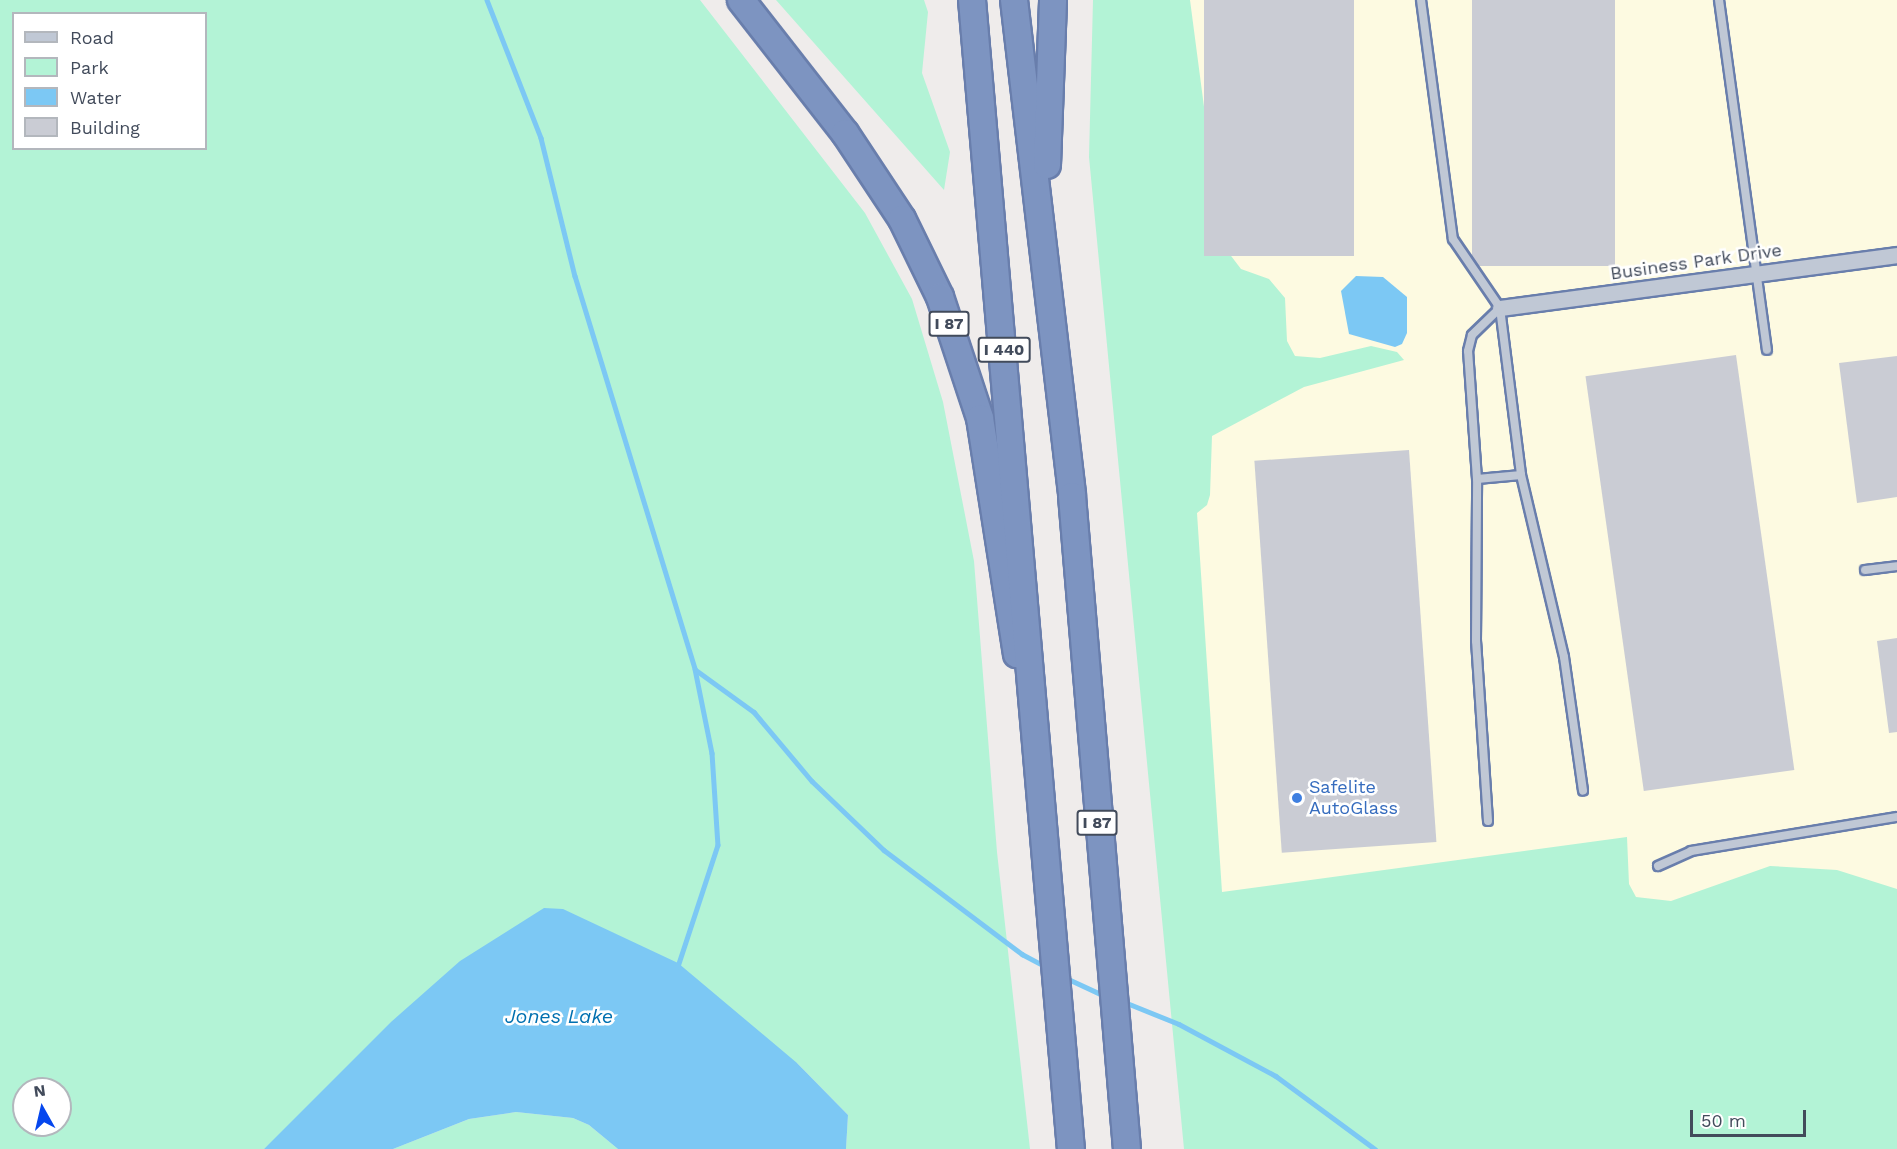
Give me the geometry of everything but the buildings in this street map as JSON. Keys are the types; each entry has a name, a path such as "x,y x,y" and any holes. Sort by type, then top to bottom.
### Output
{"highway":[{"name":"I 87","path":"741,0 845,133 902,219 940,297 980,418 1010,635 1033,701 1071,1149"},
{"name":"I 440","path":"972,0 1033,701"},
{"path":"1014,0 1044,234"},
{"name":"I 87","path":"1053,0 1044,234 1127,1149"}],"street":[{"name":"Business Park Drive","path":"1500,308 1897,255"}],"lane":[{"path":"1421,0 1453,239 1500,308 1521,475 1564,657 1583,791"},
{"path":"1719,0 1767,351"},
{"path":"1488,821 1476,641 1477,479 1468,351 1472,335 1500,308"},
{"path":"1477,479 1521,475"},
{"path":"1864,570 1897,566"},
{"path":"1658,866 1691,851 1897,817"}],"shaded area":[{"path":"1126,0 1897,0 1897,1149 1239,1068"}],"green space":[{"path":"0,0 700,0 865,213 912,299 943,402 974,561 997,852 1030,1149 846,1149 848,1115 797,1063 284,1132 264,1149 0,1149"},
{"path":"776,0 924,0 928,12 922,73 950,152 944,190"},
{"path":"1093,0 1190,0 1222,244 1241,269 1269,279 1285,298 1287,341 1295,356 1320,358 1371,346 1397,352 1404,360 1304,387 1212,436 1210,495 1207,505 1197,513 1222,892 1627,837 1629,884 1636,897 1671,901 1770,866 1837,870 1897,889 1897,1149 1184,1149 1089,157"},
{"path":"516,1112 573,1118 589,1125 618,1149 393,1149 469,1119"}],"water":[{"path":"1356,276 1383,277 1407,297 1407,333 1402,344 1395,347 1349,334 1341,291"},
{"name":"Jones Lake","path":"544,908 563,909 678,963 797,1063 848,1115 846,1149 618,1149 589,1125 573,1118 516,1112 469,1119 393,1149 264,1149 391,1022 460,961"}],"waterway":[{"path":"487,0 541,138 575,276 695,669 712,753 718,845 678,967"},
{"path":"696,670 754,712 812,781 884,850 1022,954 1046,967"},
{"path":"1064,977 1105,996"},
{"path":"1122,1001 1179,1024 1276,1076 1375,1149"}],"place":[{"name":"Safelite AutoGlass","path":"1297,798"}]}
